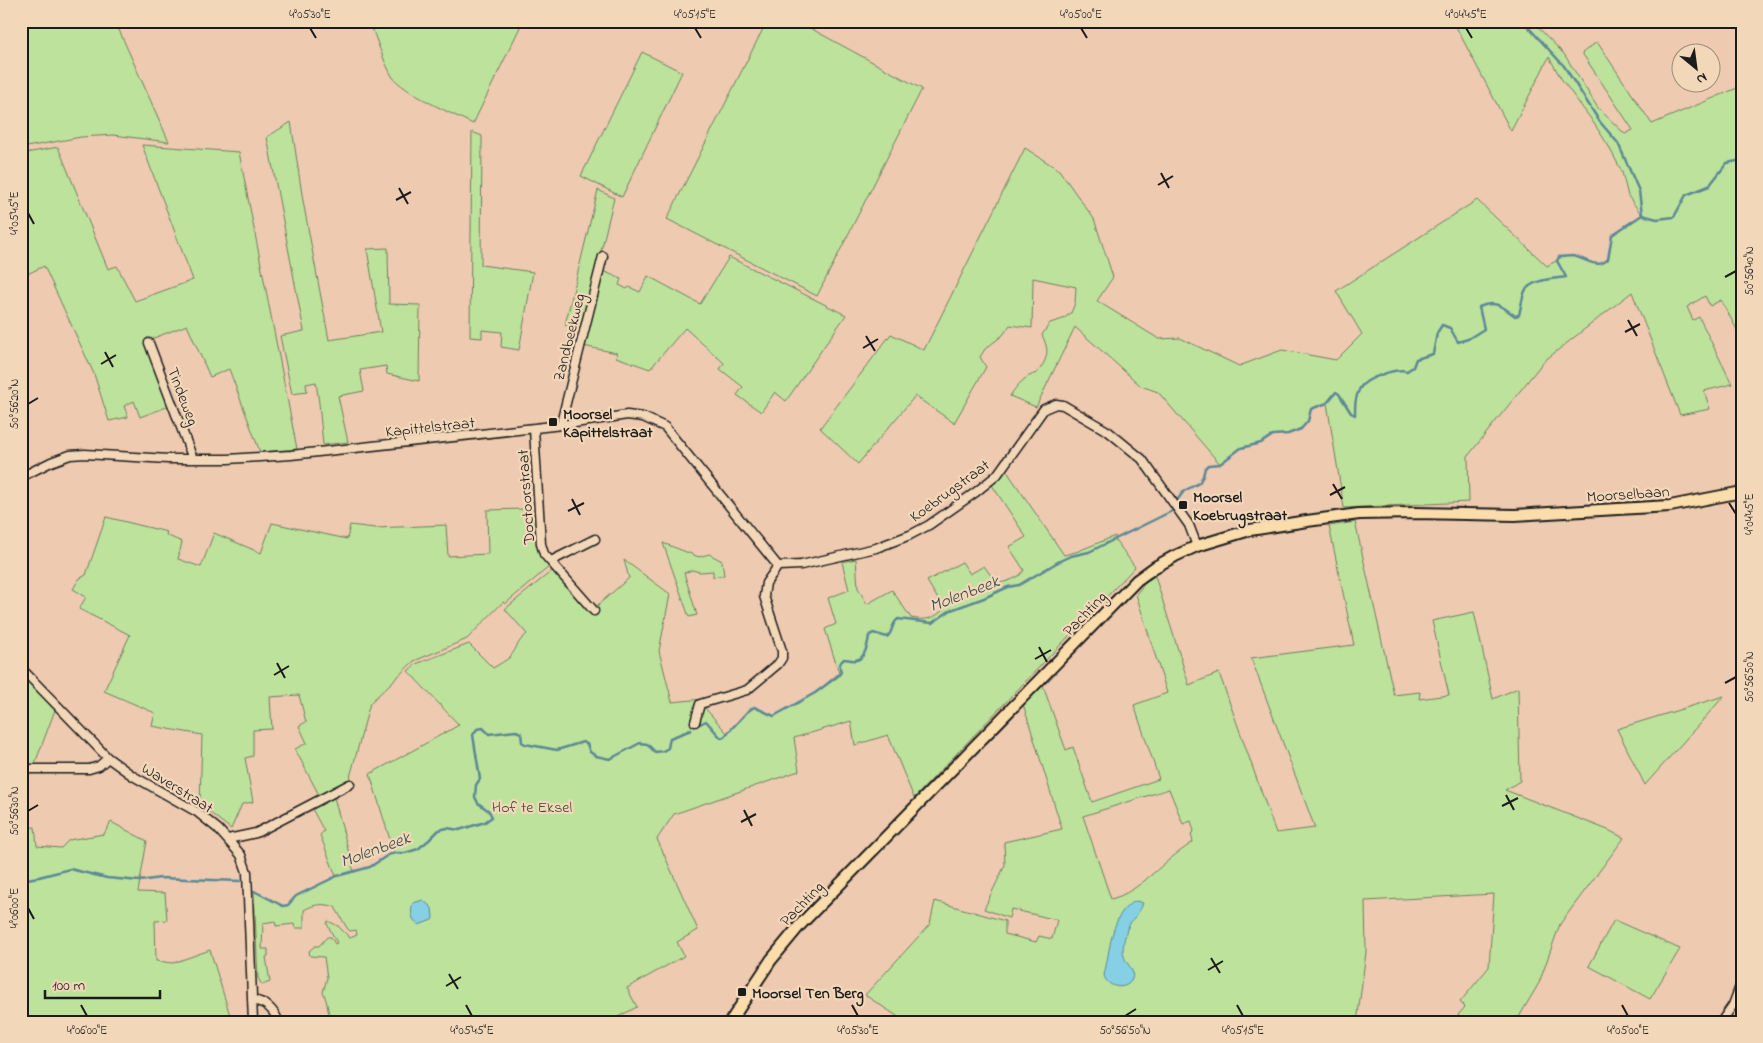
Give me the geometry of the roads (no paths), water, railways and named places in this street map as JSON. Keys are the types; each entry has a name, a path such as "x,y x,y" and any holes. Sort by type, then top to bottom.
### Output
{"main road":[{"name":"Moorselbaan","path":"1515,515 1670,506 1742,492"},
{"name":"Pachting","path":"730,1022 771,960 800,925 1137,580 1155,567 1197,546 1250,530 1359,514 1515,515"}],"street":[{"name":"Zandbeekweg","path":"562,425 602,256"},
{"name":"Tindeweg","path":"149,344 193,459"},
{"name":"Koebrugstraat","path":"778,566 801,565 876,548 910,535 929,525 976,492 996,475 1040,414 1050,405 1056,404 1063,404 1109,432 1142,460 1188,525 1197,546"},
{"name":"Kapittelstraat","path":"21,478 51,462 70,455 228,459 300,455 534,429 627,415 642,417 665,427 778,566"},
{"name":"Doctoorstraat","path":"534,429 541,544 544,554 594,611"},
{"name":"Doctoorstraat","path":"551,561 595,539"},
{"path":"695,722 700,704 748,690 778,664 782,658 782,651 764,596 766,583 778,566"},
{"name":"Waverstraat","path":"21,668 108,758 133,776 197,812 228,839 241,855 247,872 253,1022"},
{"path":"21,768 89,769 99,766 108,758"},
{"path":"228,839 256,833 350,784"},
{"path":"1721,1022 1733,1005 1742,981"},
{"path":"252,1000 262,1001 271,1008 279,1022"}],"water":[{"path":"423,900 432,908 433,918 419,925 413,918 412,909 413,903"},
{"path":"1136,901 1143,903 1127,929 1123,948 1125,959 1132,971 1133,977 1128,984 1120,987 1108,982 1104,975 1116,922 1121,913"}],"waterway":[{"path":"1524,21 1564,66 1600,122 1618,143 1639,191 1642,215"},
{"name":"Molenbeek","path":"1178,499 1184,491 1199,483 1208,465 1220,464 1241,448 1261,443 1273,435 1288,434 1301,429 1308,421 1311,409 1327,403 1336,392 1351,413 1355,415 1356,398 1363,384 1382,375 1402,370 1407,371 1413,367 1416,359 1433,354 1437,333 1442,325 1450,328 1458,342 1468,339 1484,329 1479,307 1494,304 1515,316 1519,315 1524,294 1528,287 1544,280 1566,277 1557,261 1559,257 1572,256 1595,264 1604,262 1608,259 1612,235 1642,215 1657,219 1674,217 1686,195 1709,186 1727,163 1742,160"},
{"name":"Molenbeek","path":"700,724 706,721 721,738 754,707 774,716 815,693 838,676 841,672 840,665 842,660 853,660 862,657 866,650 869,636 873,633 887,637 898,619 932,623 951,610 1008,587 1019,585 1058,562 1071,556 1089,552 1172,511"},
{"name":"Molenbeek","path":"254,891 283,906 288,905 296,896 337,876 370,867 388,855 418,849 439,830 447,828 459,830 485,822 492,817 489,811 478,803 475,797 476,785 480,779 473,735 477,729 483,728 489,734 516,731 521,733 522,742 525,744 557,750 583,742 587,744 590,752 596,756 610,759 640,743 647,744 655,752 663,751 668,748 670,738 691,730"},
{"name":"Molenbeek","path":"21,880 70,869 107,878 140,881 160,878 240,881"}],"place":[{"name":"Moorsel Kapittelstraat","path":"553,422"},
{"name":"Moorsel Koebrugstraat","path":"1183,505"},
{"name":"Moorsel Ten Berg","path":"742,992"}],"park label":[{"name":"Hof te Eksel","path":"532,806"}]}
